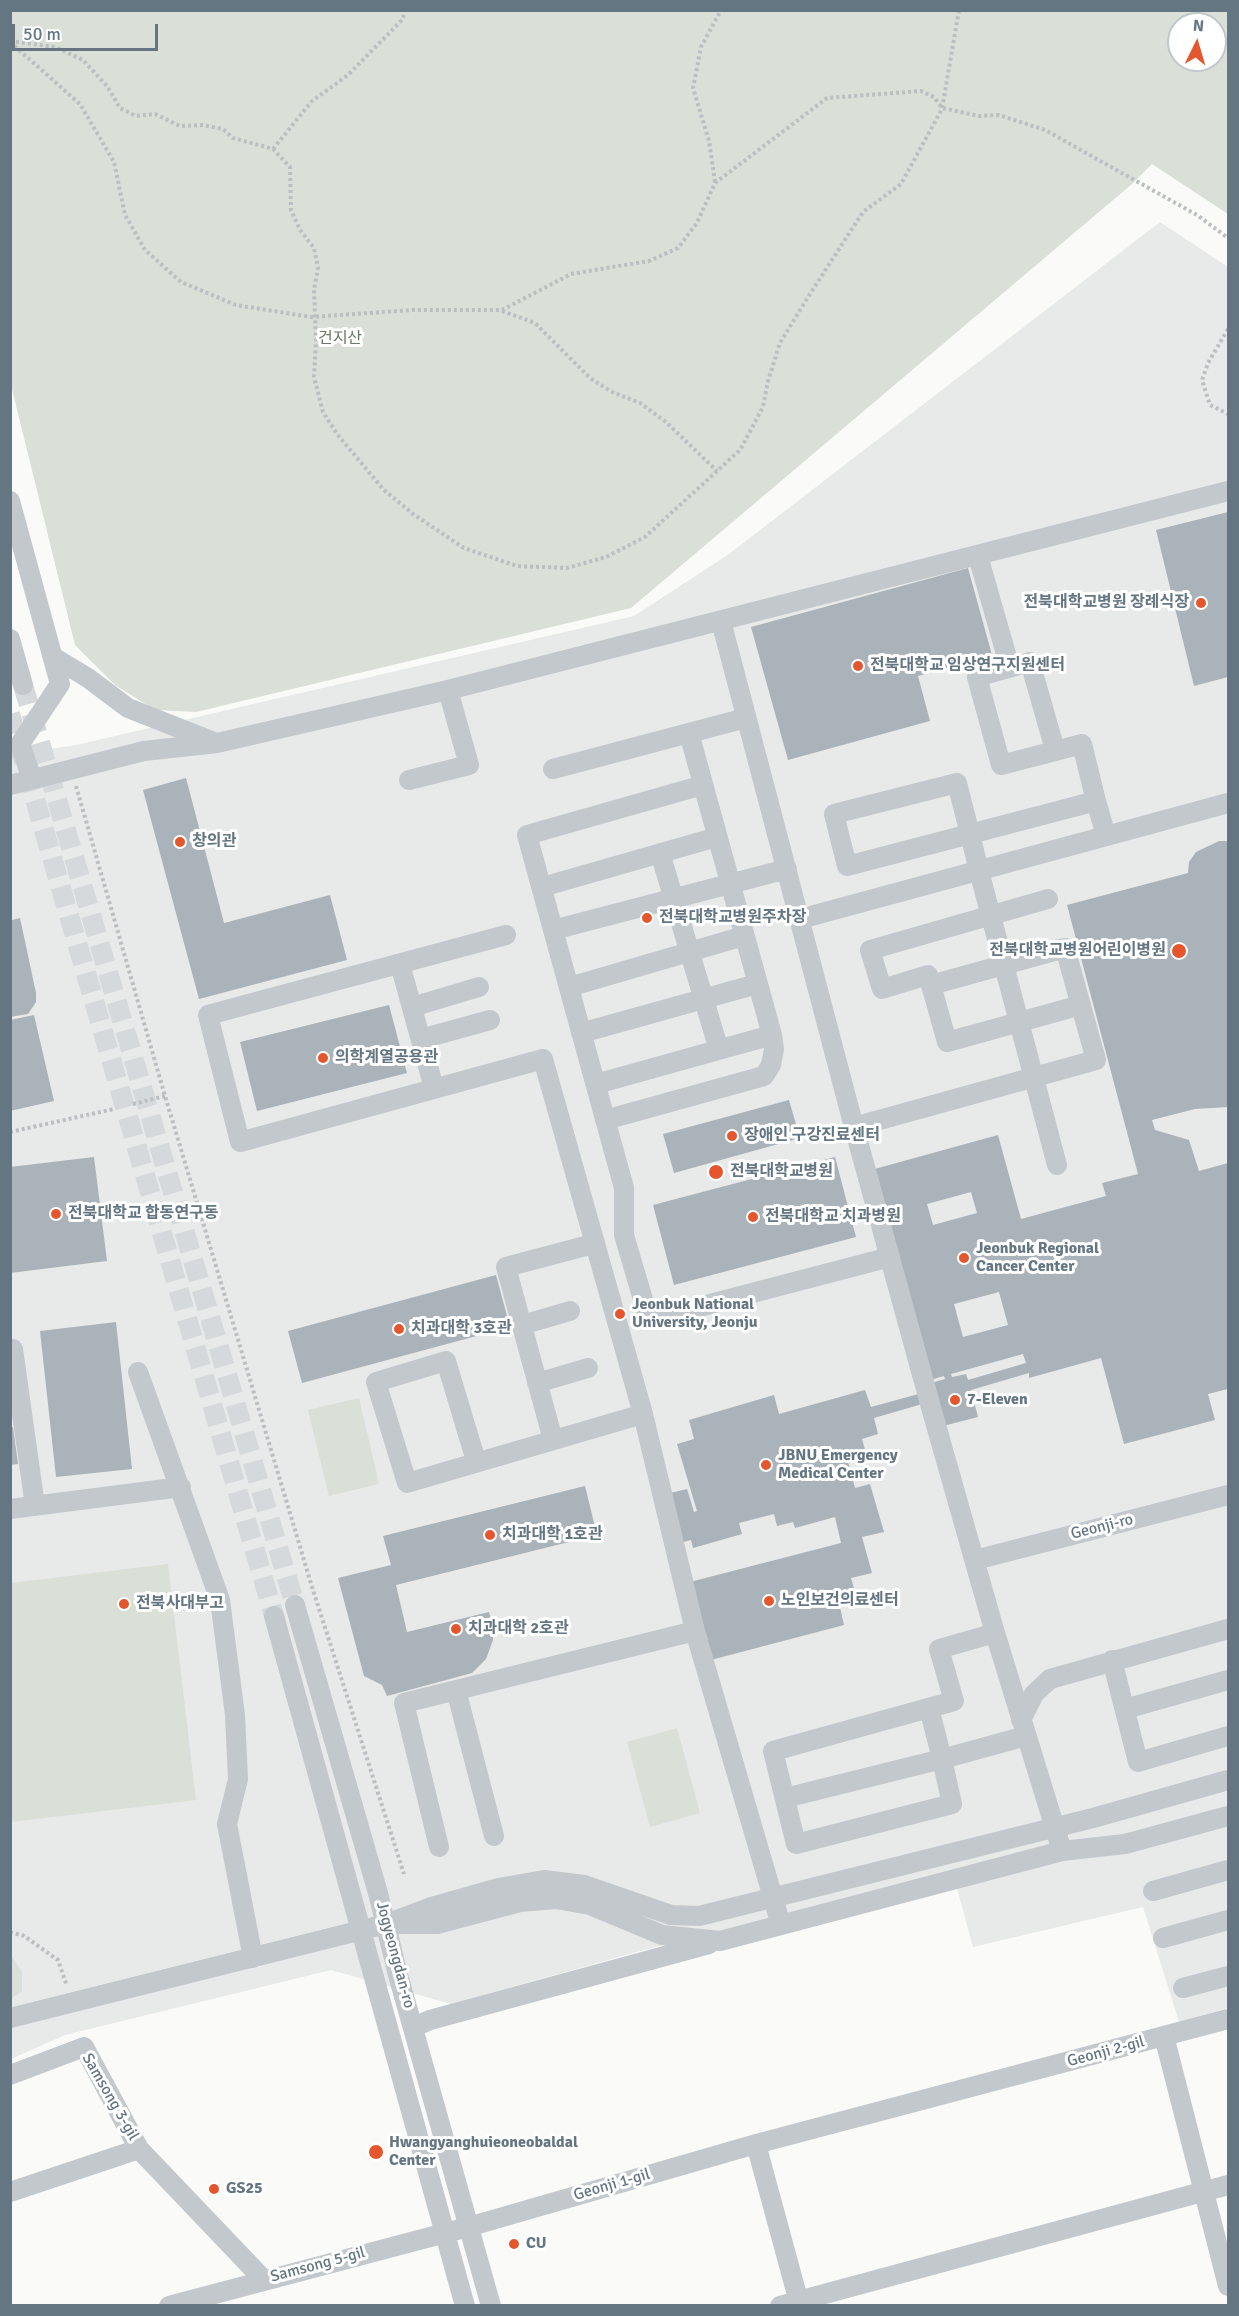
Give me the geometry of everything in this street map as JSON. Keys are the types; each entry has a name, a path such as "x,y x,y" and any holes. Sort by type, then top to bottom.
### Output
{"street":[{"path":"10,785 144,752 217,743 448,690 1228,491"},
{"path":"10,501 55,658 60,684 15,740 32,779"},
{"path":"978,556 1010,668"},
{"path":"722,621 854,1127 995,1633 1062,1851"},
{"path":"10,639 23,685"},
{"path":"55,658 88,678 128,708 217,743"},
{"path":"1055,750 1030,662 977,677 1000,765 1082,744 1106,836"},
{"path":"409,780 469,765 448,690"},
{"path":"553,769 746,718"},
{"path":"605,1120 764,1076 771,1065 774,1049 772,1035 689,733"},
{"path":"1058,1165 979,871 970,834 957,783 834,814 847,866 970,834 1096,801"},
{"path":"703,785 527,835 624,1188 624,1235 649,1320 890,1257"},
{"path":"800,919 1228,803"},
{"path":"542,887 717,837"},
{"path":"660,853 719,1050"},
{"path":"553,930 787,869"},
{"path":"1048,899 870,950 882,989 928,975 947,1042 1081,1005"},
{"path":"506,935 208,1015 240,1142 543,1059 593,1244 643,1414 695,1631 781,1925"},
{"path":"569,987 744,936"},
{"path":"854,1127 1096,1060 1065,948 931,985"},
{"path":"400,964 434,1088"},
{"path":"581,1033 757,984"},
{"path":"412,1007 479,987"},
{"path":"421,1039 490,1020"},
{"path":"596,1084 772,1035"},
{"path":"553,1440 506,1267 593,1244"},
{"path":"522,1325 570,1311"},
{"path":"13,1349 15,1407 35,1506"},
{"path":"476,1461 446,1361 376,1382 407,1482 643,1414"},
{"path":"537,1383 588,1368"},
{"path":"138,1372 220,1600 235,1715 238,1779 227,1824 253,1958"},
{"path":"10,1509 181,1487"},
{"name":"Geonji-ro","path":"975,1560 1228,1495"},
{"name":"Jogyeongdan-ro","path":"295,1605 491,2306"},
{"name":"Jogyeongdan-ro","path":"274,1616 363,1930 465,2306"},
{"path":"1024,1728 1034,1694 1050,1679 1228,1629"},
{"path":"439,1847 404,1702 695,1631"},
{"path":"929,1708 952,1804 796,1844 773,1751 954,1701 939,1649 995,1633"},
{"path":"1112,1660 1138,1762 1228,1736"},
{"path":"1125,1709 1228,1680"},
{"path":"456,1690 494,1836"},
{"path":"785,1798 942,1759 1024,1728"},
{"path":"10,2018 386,1924 431,1907 498,1888 544,1880 584,1885 671,1915 699,1916 1055,1827 1228,1780"},
{"path":"414,2027 430,2020 720,1941 1062,1851 1125,1844 1228,1815"},
{"path":"1153,1891 1228,1870"},
{"path":"386,1924 437,1924 520,1902 556,1899 590,1905 662,1935 720,1941"},
{"path":"1163,1938 1228,1920"},
{"path":"1183,1988 1228,1976"},
{"path":"1164,2036 1228,2019"},
{"name":"Geonji 2-gil","path":"964,2089 1164,2036 1202,2192 1228,2286"},
{"name":"Samsong 3-gil","path":"10,2075 84,2047 140,2149 264,2280"},
{"name":"Geonji 1-gil","path":"468,2227 756,2144 964,2089"},
{"path":"756,2144 793,2304 1228,2184"},
{"name":"Samsong 3-gil","path":"10,2192 140,2149"},
{"name":"Samsong 5-gil","path":"169,2306 468,2227"}],"path":[{"path":"273,148 311,102 348,75 403,19 405,10"},
{"path":"715,183 709,141 693,88 701,47 721,10"},
{"path":"10,41 55,47 83,60 107,86 120,108 136,116 155,114 180,126 203,125 223,129 234,138 273,148 290,167 291,210 300,230 314,248 318,268 314,290 316,341 314,377 323,412 337,434 384,489 414,514 464,548 517,566 567,568 606,557 645,537 740,450 764,406 768,381 780,343 863,212 901,184 942,108 959,10"},
{"path":"10,41 80,104 114,162 125,215 145,250 181,282 236,305 314,317 412,310 502,310 571,274 649,261 678,248 697,223 715,183 827,98 921,91 934,97 942,108 979,116 999,115 1046,130 1197,215 1228,238"},
{"path":"502,311 535,323 590,378 612,392 640,403 666,422 717,471"},
{"path":"1228,329 1208,363 1202,380 1210,405 1228,414"},
{"path":"76,784 165,1096 313,1590 404,1874"},
{"path":"133,1104 165,1096"},
{"path":"10,1132 114,1109"},
{"path":"10,1932 24,1936 58,1960 68,1988"}],"shaded area":[{"name":"Jeonbuk National University, Jeonju","path":"1160,222 1228,267 1228,2008 1179,2022 1143,1907 973,1947 953,1874 644,1950 451,2004 331,1970 65,2035 11,2059 11,755 76,745 634,616 729,554"}],"green space":[{"name":"건지산","path":"10,11 1228,11 1228,214 1152,164 1132,184 631,608 196,712 155,710 115,685 75,645 11,385"},
{"path":"359,1398 379,1484 329,1496 308,1410"},
{"path":"168,1564 196,1800 11,1822 11,1583"},
{"path":"677,1728 700,1813 650,1827 627,1742"},
{"path":"10,1954 22,1972 22,1991 11,1999"}],"building":[{"name":"전북대학교병원 장례식장","path":"1228,512 1228,677 1194,686 1156,530"},
{"name":"전북대학교 임상연구지원센터","path":"968,568 992,655 918,676 930,721 788,760 751,627"},
{"name":"창의관","path":"186,778 224,923 330,895 347,960 199,999 143,790"},
{"path":"1219,841 1228,841 1228,1107 1195,1109 1152,1120 1155,1130 1189,1140 1199,1171 1228,1163 1228,1389 1208,1394 1215,1420 1124,1444 1101,1358 1029,1378 1029,1373 971,1390 978,1417 943,1426 936,1400 874,1418 878,1434 862,1439 866,1453 847,1458 855,1488 870,1484 884,1532 862,1537 872,1573 851,1578 857,1599 839,1603 844,1625 707,1661 686,1583 841,1543 835,1517 795,1528 793,1522 777,1526 774,1514 739,1523 742,1534 693,1548 691,1540 680,1543 666,1494 687,1489 694,1512 697,1511 677,1444 694,1439 689,1420 774,1395 779,1414 865,1390 871,1407 933,1390 931,1383 945,1379 944,1376 930,1380 871,1170 998,1135 1021,1219 1106,1196 1102,1183 1138,1174 1067,905 1188,873 1189,862 1196,852","holes":["971,1192 977,1213 933,1225 927,1204","999,1292 1008,1325 963,1337 954,1304","1023,1354 1026,1363 968,1380 966,1374 952,1377 951,1374"]},
{"path":"10,916 12,920 20,918 36,1002 28,1014 10,1017"},
{"name":"의학계열공용관","path":"389,1005 407,1073 257,1111 240,1042"},
{"path":"34,1015 54,1101 10,1111 10,1020"},
{"name":"장애인 구강진료센터","path":"789,1100 800,1138 674,1173 663,1134"},
{"name":"전북대학교 합동연구동","path":"94,1157 107,1261 10,1273 10,1167"},
{"name":"전북대학교 치과병원","path":"835,1157 856,1237 674,1285 653,1205"},
{"name":"치과대학 3호관","path":"496,1275 510,1327 302,1383 288,1331"},
{"path":"116,1322 132,1469 56,1477 40,1331"},
{"path":"13,1427 18,1464 10,1465 10,1428"},
{"path":"585,1486 597,1535 396,1585 407,1632 489,1612 493,1626 493,1640 486,1659 472,1673 387,1696 382,1685 364,1676 338,1578 391,1565 383,1536"}],"tunnel":[{"path":"23,685 295,1605"},
{"path":"10,714 274,1616"}],"place":[{"name":"전북대학교병원 장례식장","path":"1201,603"},
{"name":"전북대학교 임상연구지원센터","path":"858,666"},
{"name":"창의관","path":"180,842"},
{"name":"전북대학교병원주차장","path":"647,918"},
{"name":"전북대학교병원어린이병원","path":"1179,951"},
{"name":"의학계열공용관","path":"323,1058"},
{"name":"장애인 구강진료센터","path":"732,1136"},
{"name":"전북대학교병원","path":"716,1172"},
{"name":"전북대학교 합동연구동","path":"56,1214"},
{"name":"전북대학교 치과병원","path":"753,1217"},
{"name":"Jeonbuk Regional Cancer Center","path":"964,1258"},
{"name":"Jeonbuk National University, Jeonju","path":"620,1314"},
{"name":"치과대학 3호관","path":"399,1329"},
{"name":"7-Eleven","path":"955,1400"},
{"name":"JBNU Emergency Medical Center","path":"766,1465"},
{"name":"치과대학 1호관","path":"490,1535"},
{"name":"노인보건의료센터","path":"769,1601"},
{"name":"전북사대부고","path":"124,1604"},
{"name":"치과대학 2호관","path":"456,1629"},
{"name":"Hwangyanghuieoneobaldal Center","path":"376,2152"},
{"name":"GS25","path":"214,2189"},
{"name":"CU","path":"514,2244"}]}
